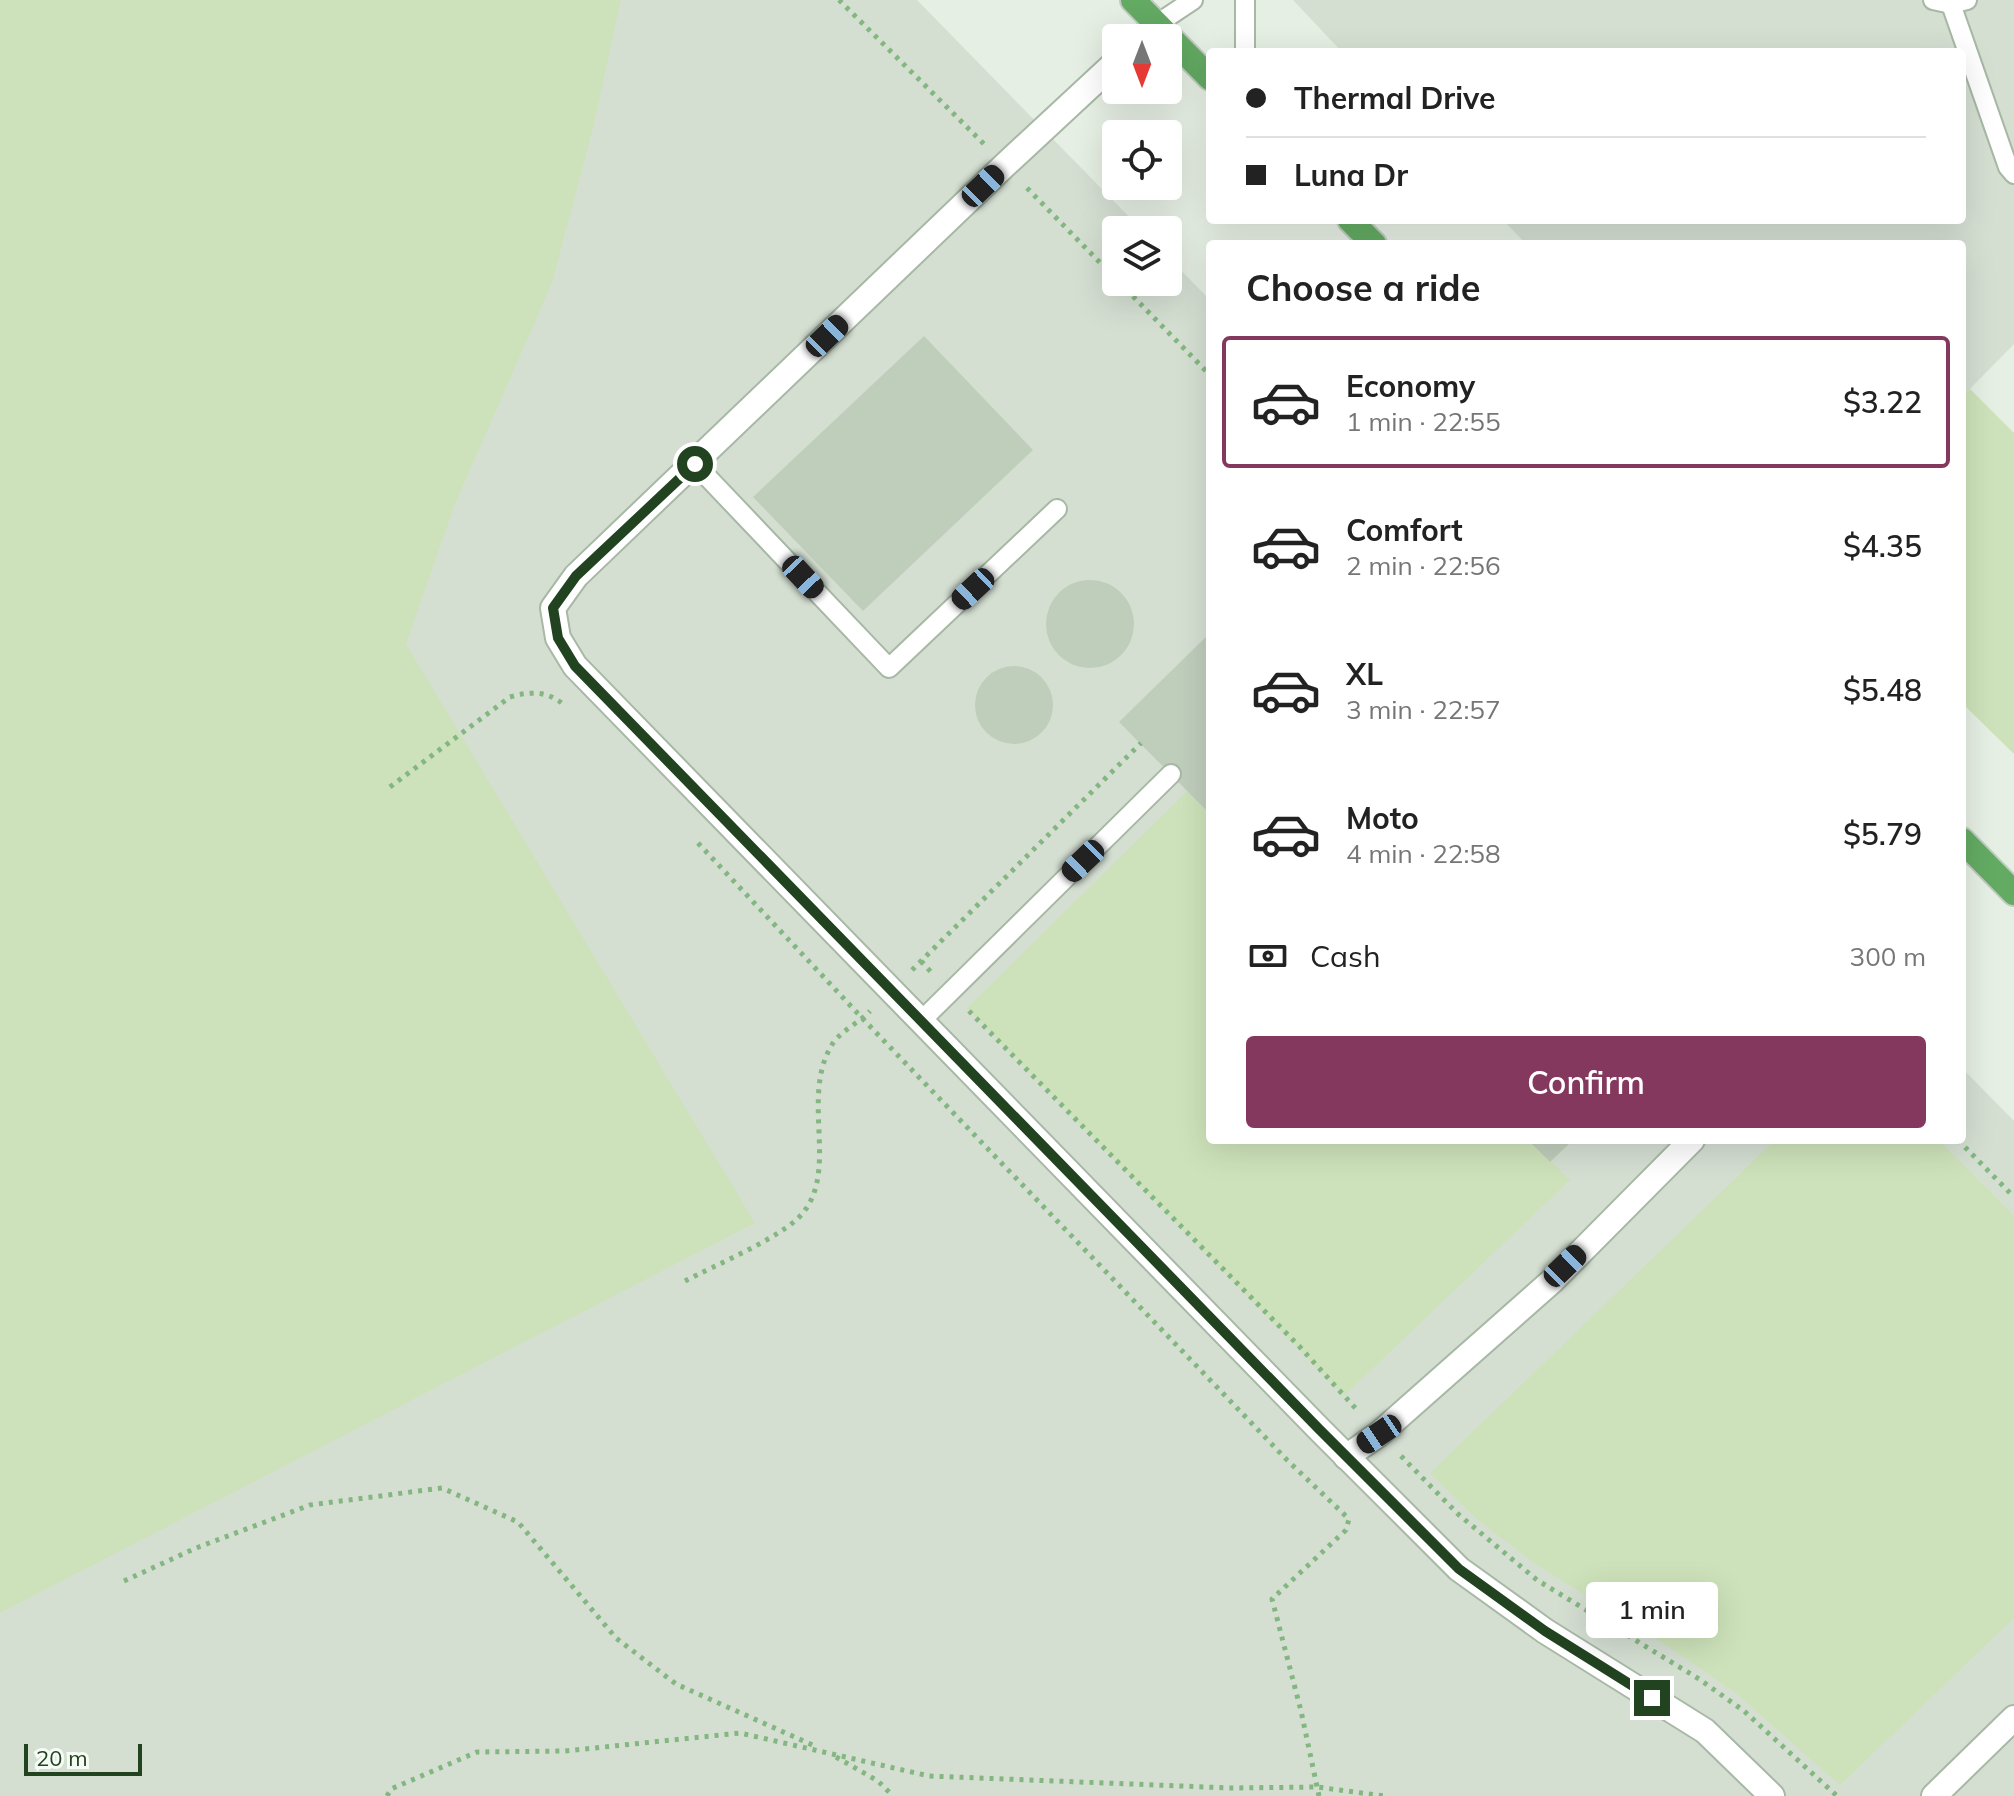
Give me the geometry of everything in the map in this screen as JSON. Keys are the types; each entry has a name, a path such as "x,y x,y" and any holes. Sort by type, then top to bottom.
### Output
{"main road":[{"path":"1133,0 1145,24"},
{"path":"1182,56 1206,75"},
{"path":"1354,224 1370,240"},
{"path":"1966,848 2014,893"}],"street":[{"path":"1102,75 576,576 553,608 558,638 575,666 1459,1569 1545,1631 1705,1731 1772,1796"},
{"path":"1346,1457 1379,1434 1552,1281 1688,1144"},
{"path":"1934,1796 2014,1718"}],"lane":[{"path":"1159,24 1193,0"},
{"path":"1245,0 1245,48"},
{"path":"1950,1 2008,167 2014,174"},
{"path":"695,464 889,668 1057,509"},
{"path":"921,1021 1171,774"}],"path":[{"path":"839,0 1102,264"},
{"path":"1133,296 1206,371"},
{"path":"390,787 510,697 528,692 553,696 566,706"},
{"path":"688,832 873,1030 1311,1484 1349,1519 1346,1530 1272,1599 1319,1796"},
{"path":"921,961 1299,1346 1458,1514 1537,1580 1699,1679 1744,1711 1837,1796"},
{"path":"1962,1144 2014,1197"},
{"path":"124,1581 196,1548 310,1505 442,1488 518,1522 616,1638 676,1684 829,1753 878,1781 893,1796"},
{"path":"387,1796 391,1789 477,1752 565,1751 740,1733 929,1776 1231,1788 1317,1787 1384,1796"}],"shaded area":[{"path":"0,0 917,0 1102,189 1102,200 1113,200 1128,216 1102,216 1102,296 1182,296 1182,271 1206,296 1206,1144 1966,1144 1966,1072 2014,1121 2014,1796 0,1796"},
{"path":"1293,0 2014,0 2014,344 1966,393 1966,240 1522,240 1507,224 1966,224 1966,48 1338,48"}],"green space":[{"path":"0,0 621,0 593,128 552,283 455,504 406,644 755,1223 0,1613"},
{"path":"1970,389 2014,433 2014,754 1966,707 1966,393"},
{"path":"1187,791 1206,810 1206,1144 1534,1144 1570,1180 1344,1396 967,1008"},
{"path":"1771,1144 1943,1144 2014,1216 2014,1618 1840,1785 1737,1694 1675,1651 1534,1563 1478,1520 1430,1473"}],"building":[{"path":"924,336 1033,450 863,611 753,497"},
{"path":"1081,580 1099,580 1115,587 1127,599 1134,615 1134,633 1127,649 1115,661 1099,668 1081,668 1065,661 1053,649 1046,633 1046,615 1053,599 1065,587"},
{"path":"1206,637 1206,810 1119,722"},
{"path":"1014,666 1029,669 1046,683 1053,705 1050,720 1036,737 1014,744 999,741 982,727 975,705 978,690 992,673"},
{"path":"1532,1144 1569,1144 1550,1162"}],"route":[{"path":"695,464 576,576 553,608 558,638 575,666 1459,1569 1545,1631 1652,1698"}]}
